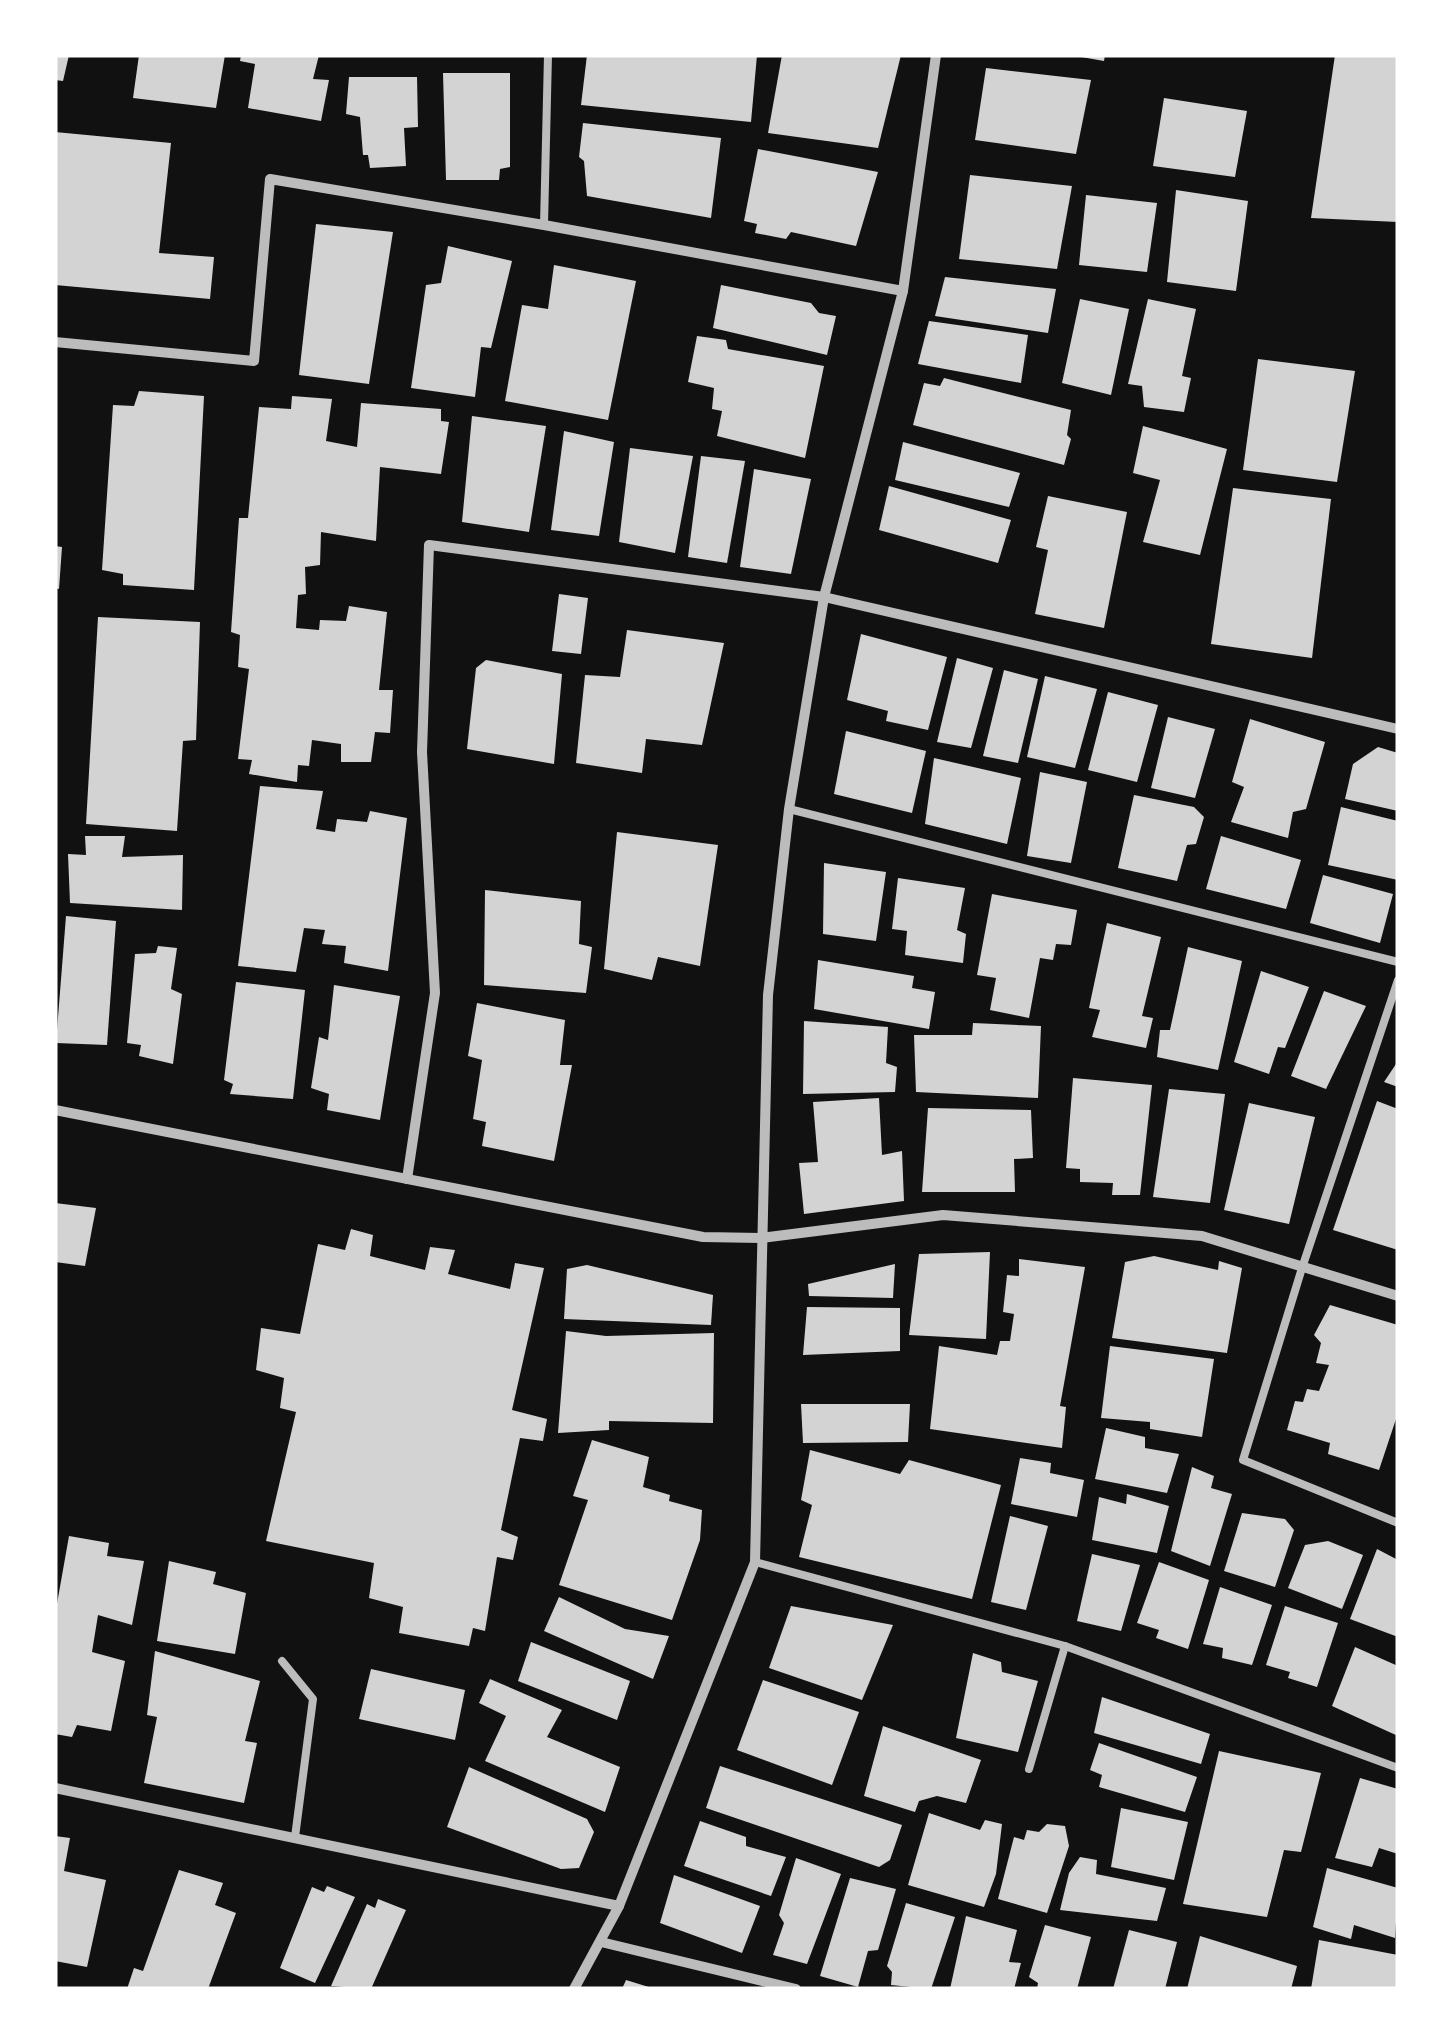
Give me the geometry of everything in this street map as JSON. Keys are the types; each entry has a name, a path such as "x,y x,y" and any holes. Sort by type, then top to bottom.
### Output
{"street":[{"path":"574,1989 619,1906 755,1562 768,995 789,809 824,598 903,292 936,55"},
{"path":"55,342 254,360 270,180 544,225 903,292"},
{"path":"407,1179 435,994 422,752 429,545 824,598 1398,728"},
{"path":"55,1110 704,1238 760,1238 943,1215 1202,1236 1398,1296"},
{"path":"55,1788 619,1906"},
{"path":"601,1942 796,1989"}],"lane":[{"path":"544,225 548,55"},
{"path":"789,809 1398,962"},
{"path":"1398,980 1243,1460 1398,1522"},
{"path":"755,1562 1065,1646 1398,1768"},
{"path":"1029,1769 1065,1646"},
{"path":"282,1661 313,1699 295,1837"}],"building":[{"path":"55,55 69,55 63,81 55,80"},
{"path":"139,55 225,55 216,108 133,98"},
{"path":"241,55 319,55 313,79 329,80 321,121 248,108 255,64 240,61"},
{"path":"587,55 757,55 751,122 581,105"},
{"path":"782,55 901,55 878,148 768,133"},
{"path":"1070,55 1105,55 1104,61"},
{"path":"1335,55 1398,55 1398,222 1311,218"},
{"path":"986,68 1091,80 1076,154 975,140"},
{"path":"443,73 510,73 510,167 500,169 499,180 446,180"},
{"path":"349,77 417,77 418,127 404,128 406,166 370,168 368,155 363,155 360,117 346,114"},
{"path":"1164,98 1247,111 1235,177 1153,166"},
{"path":"583,123 721,138 711,218 587,196 584,161 579,157"},
{"path":"55,132 171,143 159,253 214,257 210,299 55,285"},
{"path":"758,149 878,172 856,246 791,232 786,239 755,233 757,224 744,221"},
{"path":"970,175 1072,186 1057,269 959,259"},
{"path":"1176,190 1248,201 1236,291 1167,282"},
{"path":"1086,195 1157,203 1147,272 1079,265"},
{"path":"316,224 393,232 369,384 299,375"},
{"path":"448,246 512,261 491,348 481,347 475,397 411,388 426,285 441,283"},
{"path":"554,265 636,281 608,420 505,401 522,305 548,309"},
{"path":"945,277 1056,289 1048,333 935,316"},
{"path":"721,285 811,303 819,313 836,316 827,355 713,328"},
{"path":"1080,299 1129,309 1111,395 1062,383"},
{"path":"1148,299 1196,309 1182,376 1191,378 1184,412 1144,407 1142,386 1128,384"},
{"path":"929,321 1028,335 1021,383 918,364"},
{"path":"697,336 726,340 728,349 824,366 805,458 717,436 722,411 712,409 714,388 688,382"},
{"path":"1258,359 1355,371 1337,482 1243,470"},
{"path":"944,378 1071,410 1067,435 1071,439 1064,465 913,425 924,383 940,386"},
{"path":"139,391 204,396 194,590 123,585 123,574 102,570 113,405 134,406"},
{"path":"292,396 332,399 326,441 357,447 361,403 441,409 441,421 449,422 441,474 380,467 376,541 321,532 320,565 305,567 306,594 298,595 296,628 319,630 320,620 346,621 349,606 387,612 379,690 393,690 390,733 375,732 371,762 341,762 341,744 312,740 309,766 298,765 297,782 249,774 252,760 238,759 249,669 238,667 240,635 231,632 239,518 248,518 259,407 291,409"},
{"path":"472,416 546,426 529,532 462,522"},
{"path":"1143,426 1227,449 1200,555 1143,542 1160,480 1133,473"},
{"path":"564,431 614,442 599,536 551,530"},
{"path":"903,442 1020,473 1009,507 895,480"},
{"path":"630,448 693,456 675,553 619,542"},
{"path":"701,456 745,461 727,563 688,557"},
{"path":"754,469 811,479 791,574 740,567"},
{"path":"889,486 1011,520 998,563 879,530"},
{"path":"1233,488 1331,499 1312,658 1211,644"},
{"path":"1048,496 1127,512 1104,628 1035,614 1048,550 1036,547"},
{"path":"55,546 62,547 59,589 55,588"},
{"path":"559,594 588,598 581,654 552,651"},
{"path":"98,617 200,622 196,740 183,741 177,831 86,824"},
{"path":"627,630 724,643 702,745 646,739 642,773 576,763 585,675 620,677"},
{"path":"861,634 947,657 928,730 886,721 888,711 847,700"},
{"path":"957,658 993,668 971,748 937,742"},
{"path":"486,660 562,674 554,764 467,749 476,668"},
{"path":"1004,670 1038,679 1018,763 983,756"},
{"path":"1045,676 1097,689 1075,768 1027,757"},
{"path":"1108,692 1158,705 1137,782 1088,770"},
{"path":"1168,717 1215,729 1195,798 1151,788"},
{"path":"1250,719 1325,742 1306,809 1293,812 1288,838 1231,822 1244,787 1232,782"},
{"path":"846,731 926,751 912,813 834,794"},
{"path":"1378,747 1398,753 1398,811 1345,799 1353,764"},
{"path":"934,758 1021,778 1007,844 925,824"},
{"path":"1040,772 1087,782 1071,863 1027,856"},
{"path":"260,786 323,791 316,829 335,832 337,819 367,822 370,811 407,818 388,971 344,963 346,946 322,944 325,930 304,928 296,972 238,966"},
{"path":"1134,795 1194,807 1204,817 1196,844 1187,845 1177,881 1118,868"},
{"path":"1341,807 1398,821 1398,880 1328,865"},
{"path":"617,832 718,845 700,966 658,957 652,980 604,969"},
{"path":"85,836 125,836 122,857 183,855 182,910 70,903 68,854 86,855"},
{"path":"1221,836 1301,860 1286,909 1206,889"},
{"path":"824,863 886,872 876,941 823,934"},
{"path":"1323,875 1393,894 1380,943 1310,923"},
{"path":"898,878 965,888 957,930 966,934 963,963 905,955 907,931 892,929"},
{"path":"485,890 581,901 579,944 592,947 586,993 484,985"},
{"path":"992,894 1077,910 1071,945 1056,944 1053,960 1040,958 1029,1018 990,1010 996,978 977,975"},
{"path":"66,916 116,921 107,1045 56,1043"},
{"path":"1107,923 1161,937 1142,1016 1153,1018 1146,1048 1092,1037 1100,1010 1089,1008"},
{"path":"158,946 177,948 171,989 182,994 173,1064 139,1056 141,1045 127,1043 135,954 156,953"},
{"path":"1188,947 1242,961 1218,1070 1157,1057 1160,1030 1170,1030"},
{"path":"818,960 914,976 912,988 935,992 929,1029 814,1009"},
{"path":"1261,971 1309,987 1285,1048 1278,1047 1269,1074 1234,1062"},
{"path":"236,982 305,990 293,1099 230,1094 233,1084 224,1080"},
{"path":"334,985 400,996 380,1120 327,1110 329,1094 311,1088 319,1037 328,1040"},
{"path":"1324,991 1366,1006 1326,1089 1291,1076"},
{"path":"477,1003 565,1020 560,1065 572,1065 554,1161 482,1146 486,1122 473,1119 482,1060 468,1056"},
{"path":"804,1021 888,1027 886,1063 897,1067 895,1092 803,1094"},
{"path":"973,1023 1041,1026 1038,1098 916,1092 914,1035 972,1035"},
{"path":"1398,1061 1398,1087 1384,1082"},
{"path":"1073,1078 1152,1085 1140,1195 1112,1195 1113,1183 1080,1182 1080,1169 1066,1168"},
{"path":"1169,1089 1225,1094 1210,1203 1153,1197"},
{"path":"879,1098 882,1155 902,1151 904,1201 804,1214 799,1163 818,1162 813,1102"},
{"path":"1377,1101 1398,1109 1398,1250 1333,1230"},
{"path":"1249,1103 1315,1117 1289,1224 1224,1210"},
{"path":"928,1108 1031,1110 1033,1158 1014,1159 1015,1192 922,1192"},
{"path":"55,1203 96,1208 85,1266 55,1262"},
{"path":"351,1229 373,1235 370,1256 425,1270 430,1247 455,1250 448,1274 510,1289 515,1263 544,1268 512,1410 547,1419 543,1441 520,1438 501,1530 518,1537 513,1560 497,1557 485,1631 473,1628 469,1646 399,1633 403,1607 369,1598 374,1563 266,1541 296,1412 280,1408 284,1378 256,1370 261,1328 300,1334 318,1244 345,1250"},
{"path":"990,1252 986,1339 909,1335 919,1254"},
{"path":"1154,1256 1218,1270 1219,1261 1242,1268 1227,1353 1112,1338 1125,1262"},
{"path":"1019,1259 1085,1267 1060,1406 1066,1407 1062,1448 930,1429 939,1346 997,1355 1000,1341 1010,1341 1014,1314 1003,1312 1007,1275 1019,1276"},
{"path":"895,1264 893,1298 809,1296 808,1284"},
{"path":"587,1265 713,1295 711,1325 564,1319 567,1269"},
{"path":"1330,1305 1398,1325 1398,1413 1379,1470 1328,1454 1330,1443 1287,1430 1295,1401 1303,1402 1307,1389 1319,1391 1329,1365 1316,1363 1321,1343 1314,1335"},
{"path":"807,1307 900,1308 900,1351 803,1355"},
{"path":"566,1331 606,1336 714,1333 713,1423 609,1421 609,1430 558,1433"},
{"path":"1110,1346 1214,1359 1202,1437 1150,1429 1150,1422 1101,1418"},
{"path":"801,1404 910,1404 908,1442 803,1443"},
{"path":"1106,1428 1145,1437 1145,1448 1179,1454 1167,1493 1095,1479"},
{"path":"592,1440 649,1457 643,1487 670,1495 669,1501 702,1510 700,1540 672,1620 559,1585 588,1500 573,1496"},
{"path":"810,1450 900,1474 909,1460 1001,1485 972,1599 799,1557 812,1505 801,1500"},
{"path":"1020,1458 1051,1463 1050,1473 1084,1480 1077,1517 1011,1504"},
{"path":"1192,1467 1214,1476 1211,1488 1232,1494 1210,1566 1171,1551"},
{"path":"1127,1494 1169,1506 1157,1553 1092,1540 1099,1497 1126,1504"},
{"path":"1242,1513 1285,1519 1294,1530 1275,1587 1224,1571"},
{"path":"1010,1516 1048,1526 1026,1610 991,1602"},
{"path":"69,1536 109,1543 107,1556 144,1561 132,1625 98,1615 92,1652 125,1661 111,1731 77,1725 72,1737 55,1734 55,1615"},
{"path":"1328,1541 1363,1555 1342,1609 1288,1588 1305,1545"},
{"path":"1377,1549 1398,1560 1398,1637 1350,1619"},
{"path":"1092,1554 1140,1565 1121,1631 1077,1621"},
{"path":"169,1561 216,1572 213,1584 246,1593 235,1654 157,1641"},
{"path":"1159,1562 1209,1580 1188,1649 1156,1638 1159,1630 1137,1623"},
{"path":"1220,1587 1272,1605 1252,1665 1222,1658 1223,1648 1203,1644"},
{"path":"559,1597 625,1629 669,1636 653,1679 544,1631"},
{"path":"791,1606 893,1625 862,1700 769,1668"},
{"path":"1285,1606 1338,1623 1317,1687 1288,1678 1290,1672 1266,1665"},
{"path":"531,1642 630,1681 617,1720 518,1681"},
{"path":"1355,1647 1398,1666 1398,1736 1332,1706"},
{"path":"155,1651 260,1681 245,1741 257,1743 244,1803 144,1783 157,1717 147,1715"},
{"path":"973,1653 1001,1662 1002,1672 1038,1681 1018,1752 956,1738"},
{"path":"371,1669 465,1690 455,1740 359,1719"},
{"path":"490,1679 562,1710 547,1737 620,1767 605,1812 485,1761 506,1716 479,1703"},
{"path":"763,1680 859,1712 832,1785 737,1750"},
{"path":"1102,1697 1210,1734 1201,1764 1094,1733"},
{"path":"883,1726 981,1760 966,1803 937,1796 919,1801 915,1812 864,1796"},
{"path":"1099,1743 1197,1777 1185,1812 1099,1787 1102,1775 1090,1770"},
{"path":"1219,1751 1321,1773 1301,1852 1284,1850 1267,1917 1183,1904"},
{"path":"720,1766 902,1825 890,1860 879,1867 706,1808"},
{"path":"469,1767 587,1819 594,1832 579,1868 561,1869 447,1827"},
{"path":"1360,1778 1398,1789 1398,1854 1379,1848 1372,1867 1335,1858"},
{"path":"1121,1808 1188,1822 1174,1880 1111,1867"},
{"path":"929,1813 980,1830 985,1820 1002,1824 996,1874 984,1907 908,1885"},
{"path":"700,1821 746,1837 746,1846 786,1857 771,1896 684,1866"},
{"path":"1047,1824 1065,1826 1069,1846 1047,1913 998,1899 1014,1837 1024,1840 1027,1830 1039,1832"},
{"path":"55,1836 70,1838 64,1871 106,1880 87,1967 55,1961"},
{"path":"1080,1857 1097,1860 1096,1874 1166,1888 1157,1921 1060,1910 1069,1873"},
{"path":"796,1858 841,1874 807,1964 773,1955 784,1923 779,1915"},
{"path":"1327,1868 1398,1888 1395,1938 1354,1925 1351,1939 1313,1927"},
{"path":"179,1870 223,1883 215,1905 236,1913 208,1989 127,1989 134,1968 143,1971"},
{"path":"674,1875 760,1906 742,1953 660,1923"},
{"path":"850,1878 896,1889 878,1950 868,1951 858,1987 820,1976"},
{"path":"327,1886 355,1897 315,1983 280,1968 312,1887 324,1892"},
{"path":"378,1899 406,1910 371,1989 331,1986 367,1904 375,1908"},
{"path":"906,1903 955,1917 931,1989 891,1985 892,1972 887,1966"},
{"path":"966,1916 1017,1930 1009,1962 1021,1963 1014,1989 950,1989"},
{"path":"1045,1925 1091,1937 1077,1989 1037,1989 1038,1983 1029,1977"},
{"path":"1129,1930 1177,1942 1165,1989 1113,1989"},
{"path":"1200,1936 1297,1966 1291,1989 1187,1989"},
{"path":"1319,1940 1398,1955 1398,1989 1311,1989"},
{"path":"626,1980 652,1988 652,1989 622,1989"}]}
